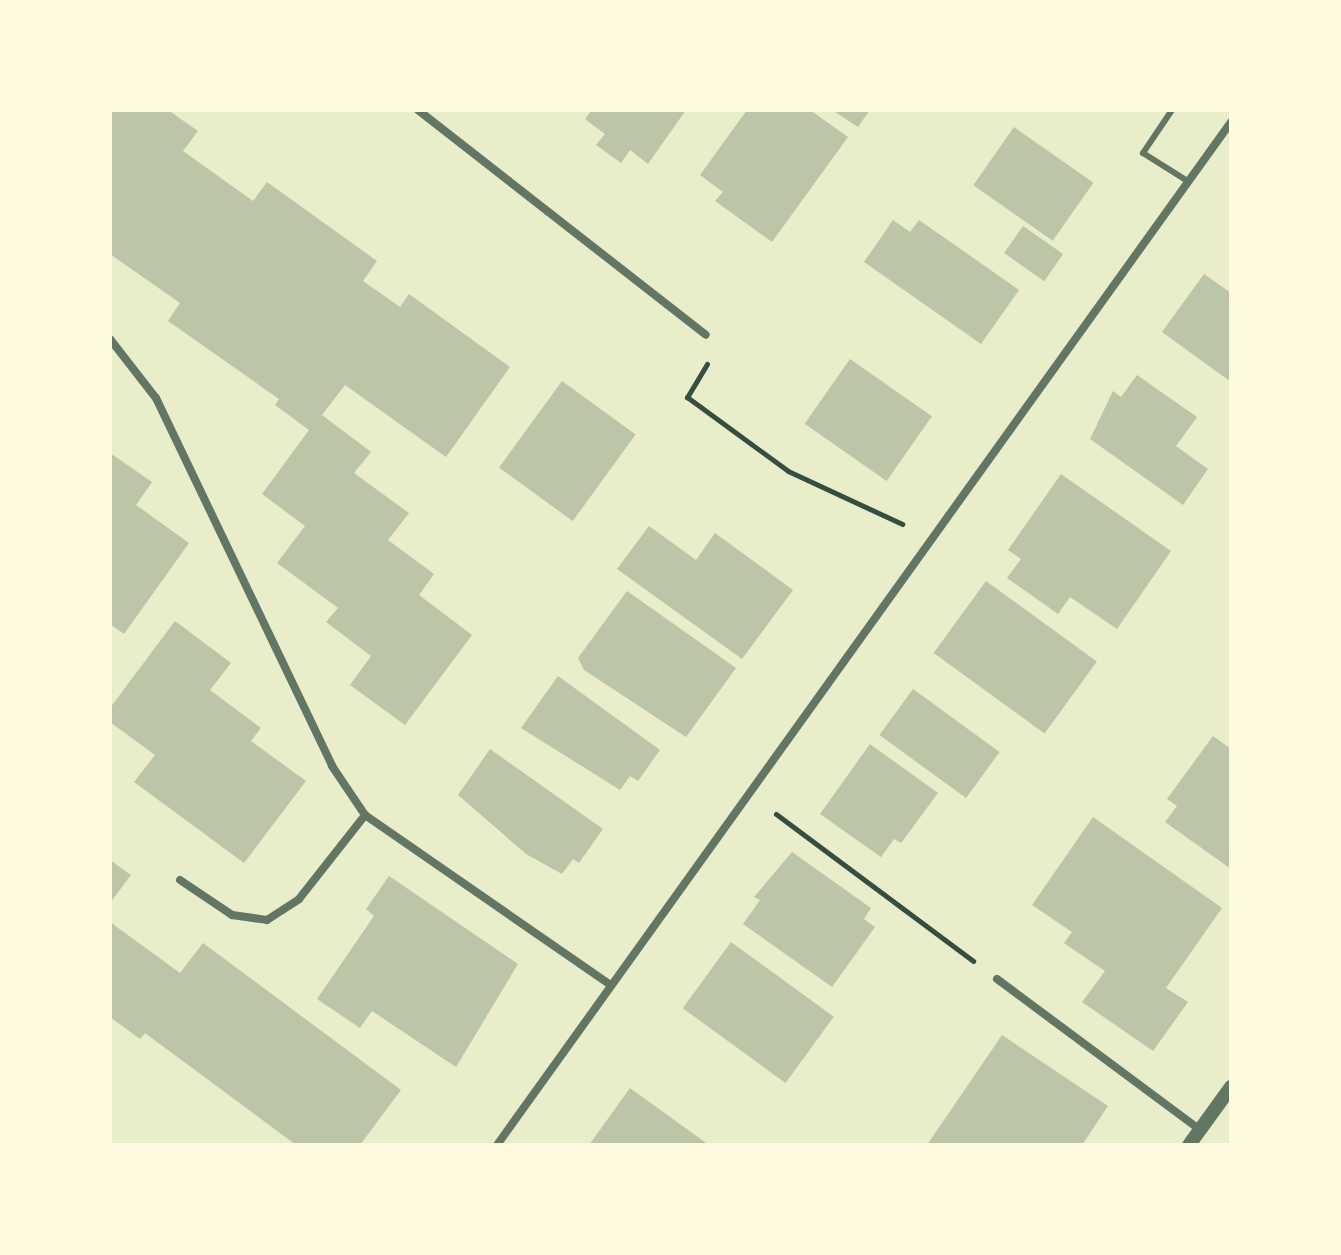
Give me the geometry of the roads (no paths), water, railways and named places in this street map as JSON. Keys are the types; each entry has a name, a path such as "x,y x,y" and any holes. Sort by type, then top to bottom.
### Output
{"street":[{"path":"418,110 706,335"},
{"path":"497,1145 609,984 752,797 1231,122"},
{"path":"110,339 156,398 332,766 365,815 609,984"},
{"path":"180,880 232,915 267,920 299,899 365,815"},
{"path":"997,979 1200,1130"},
{"path":"1189,1145 1231,1087"}],"lane":[{"path":"1172,110 1143,153 1189,182"}]}
